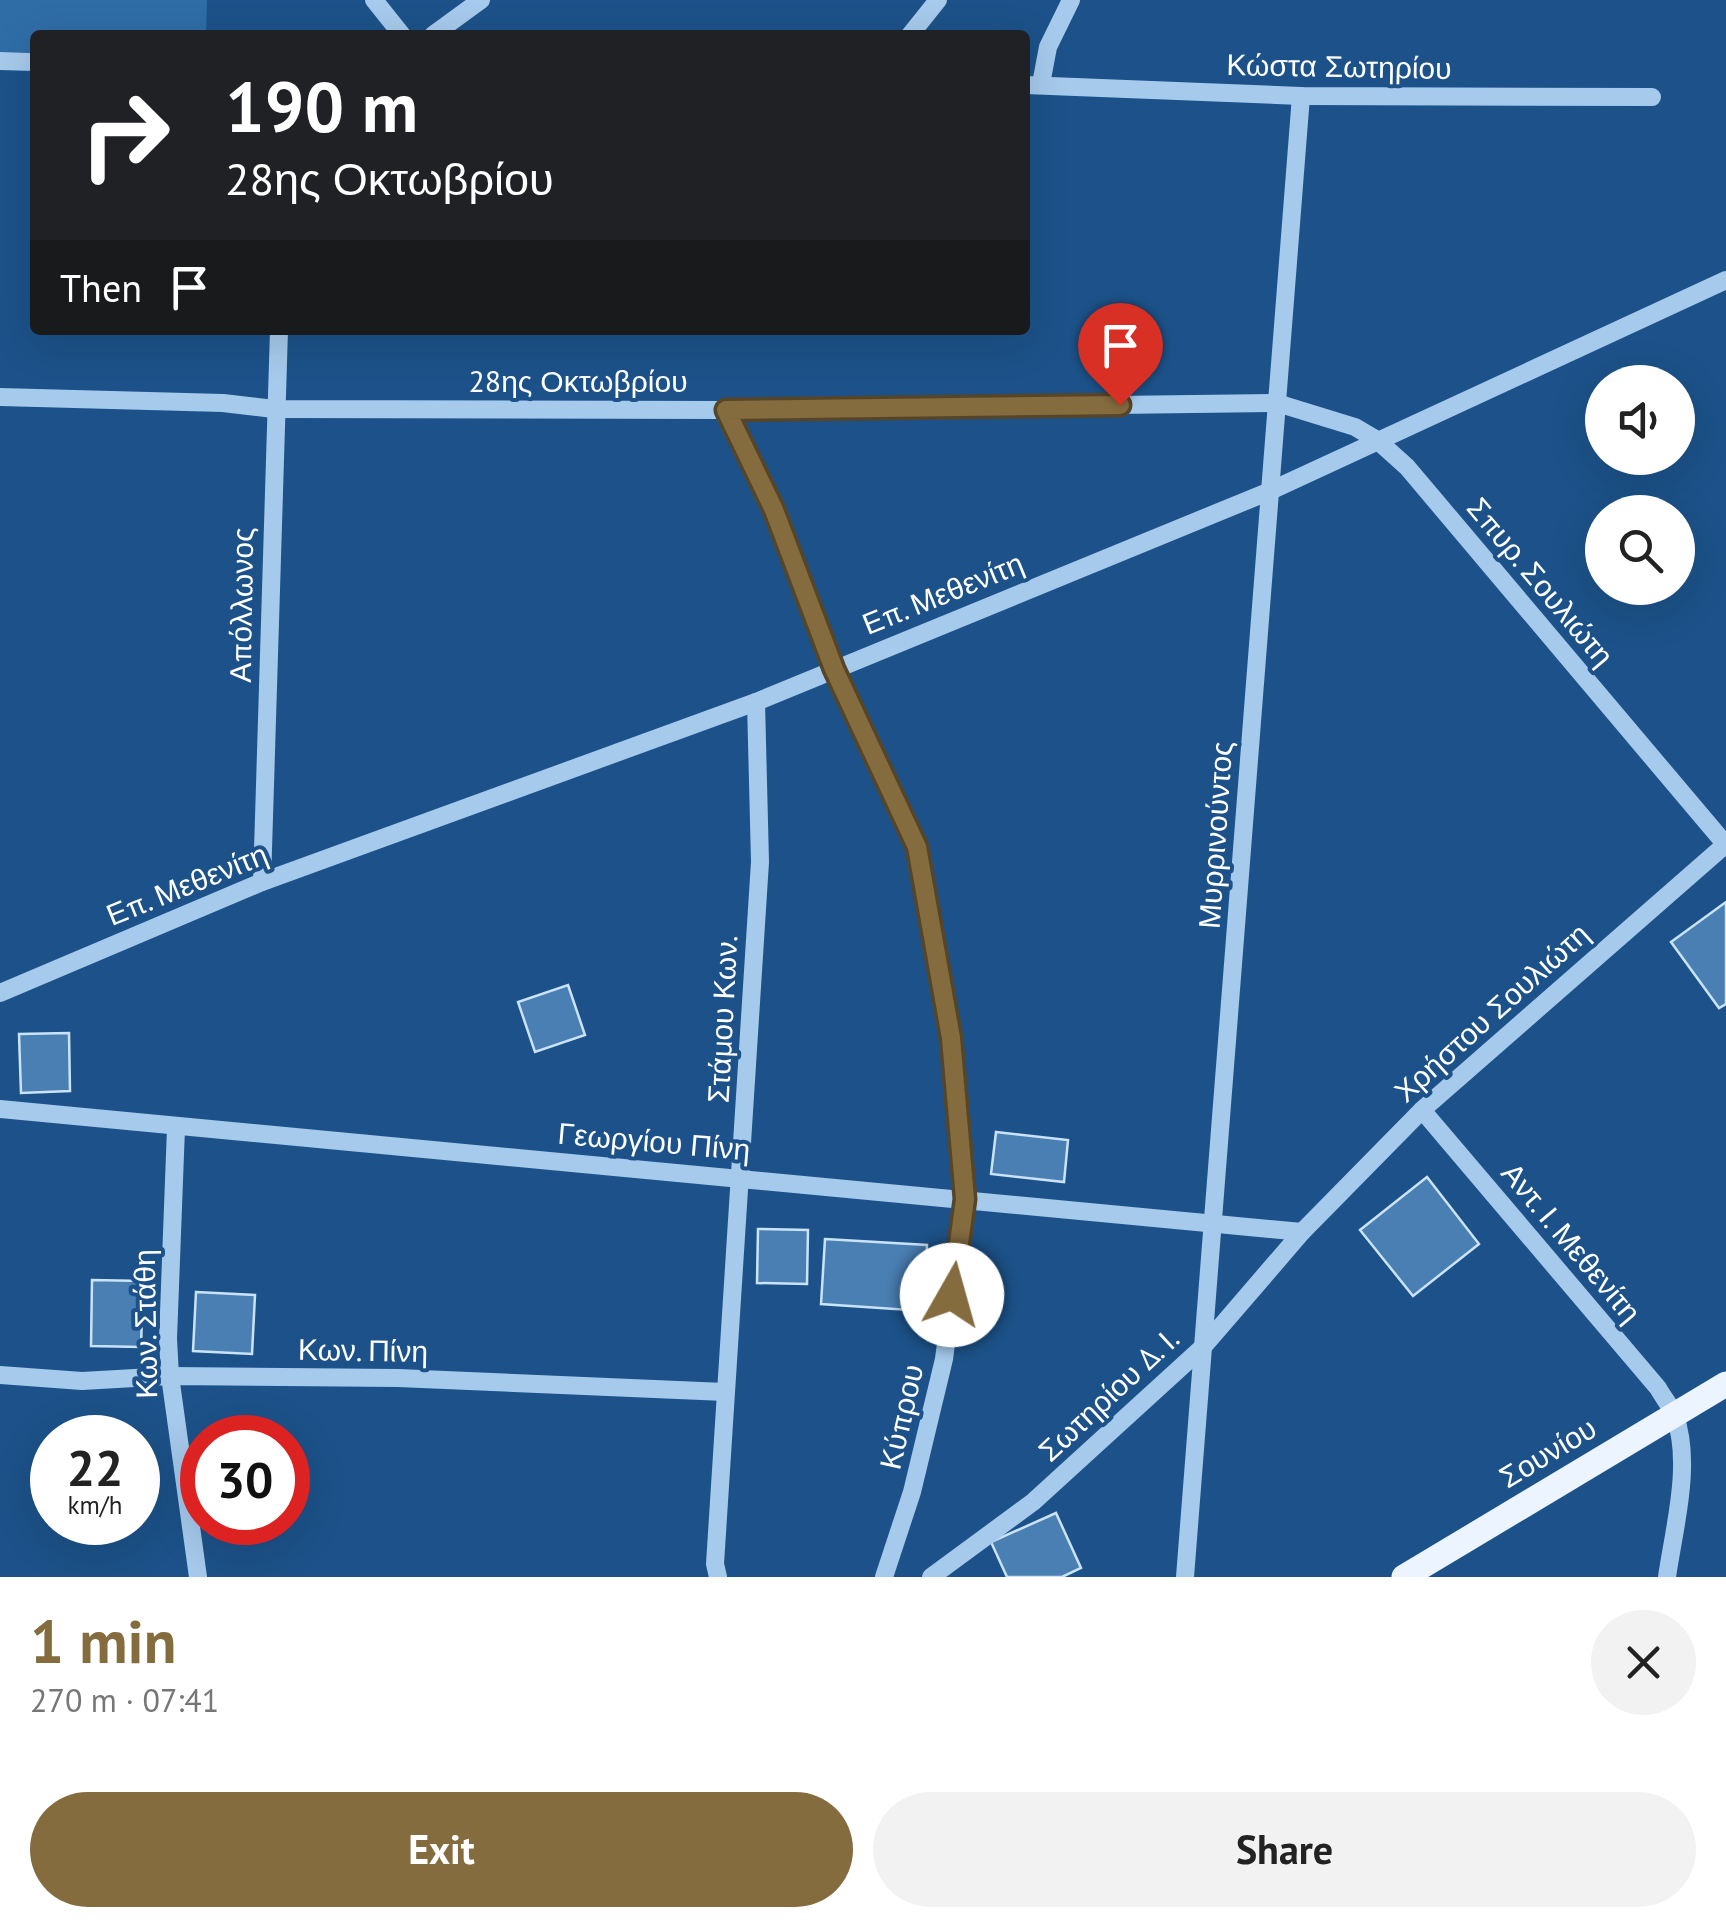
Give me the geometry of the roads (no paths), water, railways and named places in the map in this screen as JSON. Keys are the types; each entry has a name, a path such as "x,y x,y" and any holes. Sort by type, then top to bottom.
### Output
{"main road":[{"name":"Σουνίου","path":"1404,1577 1726,1384"}],"street":[{"path":"374,0 398,30"},
{"path":"440,30 480,0"},
{"path":"914,30 938,0"},
{"path":"1033,85 1071,0"},
{"path":"0,61 30,62"},
{"name":"Κώστα Σωτηρίου","path":"1033,85 1301,96 1652,97"},
{"name":"Μυρρινούντος","path":"1185,1577 1301,96"},
{"name":"Επ. Μεθενίτη","path":"0,992 262,882 756,702 1270,492 1726,280"},
{"name":"Απόλλωνος","path":"262,882 279,335"},
{"name":"28ης Οκτωβρίου","path":"0,396 223,403 274,409 726,410 1277,403"},
{"name":"Σπυρ. Σουλιώτη","path":"1277,403 1355,426 1407,467 1726,844"},
{"name":"Κύπρου","path":"726,410 774,510 834,669 917,847 951,1038 965,1199 944,1360 912,1492 884,1577"},
{"name":"Στάμου Κων.","path":"718,1577 715,1564 725,1392 760,862 756,702"},
{"name":"Χρήστου Σουλιώτη","path":"1302,1232 1422,1110 1726,844"},
{"name":"Γεωργίου Πίνη","path":"0,1109 1302,1232"},
{"name":"Αντ. Ι. Μεθενίτη","path":"1422,1110 1658,1388 1674,1415"},
{"name":"Κων. Στάθη","path":"176,1128 168,1339 198,1577"},
{"name":"Σωτηρίου Δ. Ι.","path":"932,1577 1033,1502 1203,1347 1302,1232"},
{"name":"Κων. Πίνη","path":"0,1375 82,1381 170,1376 398,1378 725,1392"},
{"path":"1667,1577 1680,1483 1681,1452 1674,1415"}]}
